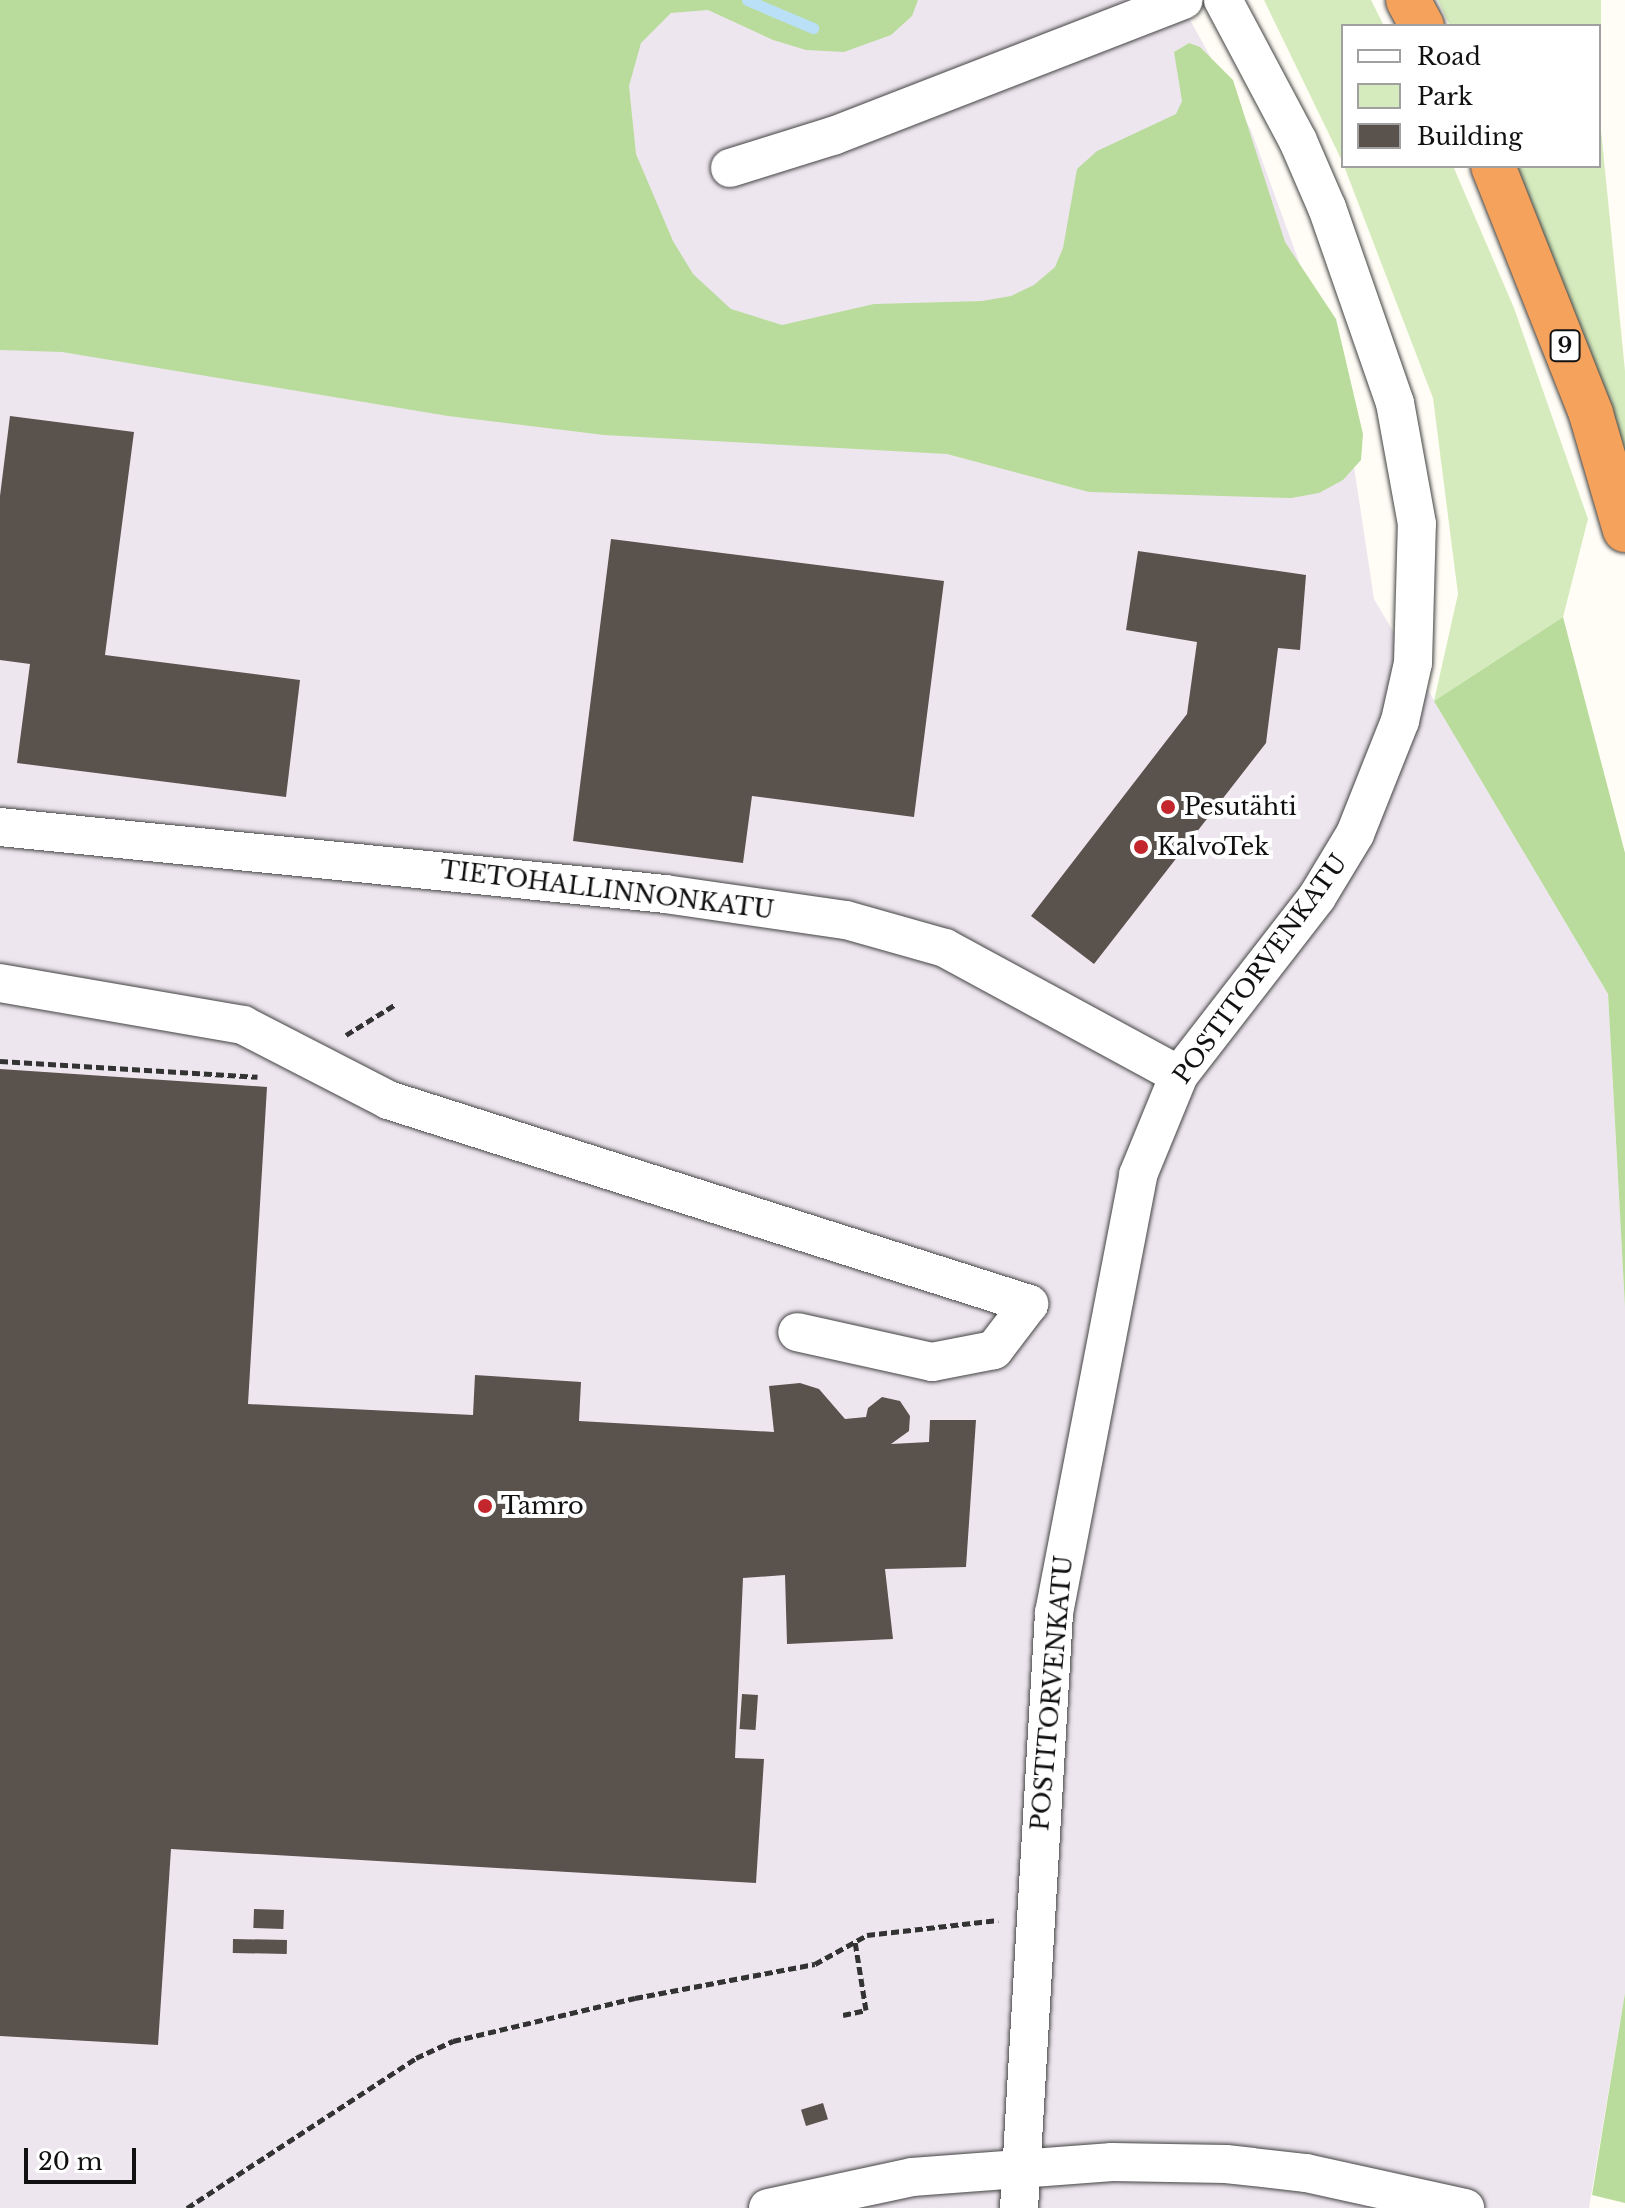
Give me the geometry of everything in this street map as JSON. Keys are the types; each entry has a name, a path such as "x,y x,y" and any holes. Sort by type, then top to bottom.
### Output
{"highway":[{"path":"1408,0 1421,24"},
{"name":"9","path":"1494,168 1591,414 1625,530"}],"street":[{"path":"730,168 833,136 1184,0"},
{"name":"POSTITORVENKATU","path":"1019,2208 1054,1613 1138,1175 1179,1075 1317,897 1355,834 1400,721 1418,602 1417,524 1407,448 1367,311 1298,141 1223,0"},
{"name":"TIETOHALLINNONKATU","path":"0,827 665,894 846,920 945,948 1179,1075"},
{"path":"0,983 243,1025 388,1100 1029,1304 994,1350 932,1362 797,1332"},
{"path":"768,2208 866,2184 1023,2165 1226,2164 1320,2176 1465,2208"}],"path":[{"path":"187,2208 437,2047 635,1998 815,1964 854,1940 928,1924 1007,1920"},
{"path":"843,2015 866,2010 854,1940"}],"shaded area":[{"path":"0,0 1179,0 1251,130 1340,374 1374,599 1608,994 1625,1307 1625,1993 1589,2208 0,2208"}],"green space":[{"path":"0,0 918,0 912,16 891,35 844,52 806,50 773,40 708,10 671,13 641,43 629,86 636,154 673,241 693,274 731,309 782,325 874,304 982,301 1011,296 1034,285 1055,267 1063,248 1077,169 1097,151 1176,114 1182,101 1174,52 1189,43 1200,47 1233,80 1285,242 1336,319 1363,434 1361,460 1343,480 1319,493 1291,498 1089,492 947,454 604,435 448,416 62,352 0,350"},
{"path":"1264,0 1371,0 1383,24 1341,24 1341,159"},
{"path":"1438,0 1601,0 1601,24 1449,24"},
{"path":"1601,130 1625,371 1625,461 1598,373 1518,168 1601,168"},
{"path":"1345,168 1454,168 1514,308 1588,519 1563,617 1434,701 1458,594 1433,398"},
{"path":"1563,617 1625,853 1625,1307 1608,994 1434,701"},
{"path":"1625,1993 1625,2203 1592,2195"}],"building":[{"path":"10,416 134,432 105,655 300,680 286,797 17,763 30,664 0,660 0,496"},
{"path":"611,539 944,581 914,817 752,796 743,863 573,841"},
{"path":"1138,551 1306,575 1300,650 1278,648 1266,743 1094,964 1031,916 1187,714 1197,642 1126,630"},
{"name":"Tamro","path":"0,1069 267,1087 248,1404 473,1415 475,1375 581,1382 579,1421 774,1432 769,1386 800,1383 819,1389 845,1419 866,1417 868,1408 882,1397 900,1401 910,1416 909,1431 891,1444 929,1442 930,1420 976,1420 966,1567 885,1569 893,1639 787,1644 785,1575 743,1578 735,1758 764,1759 756,1883 171,1849 158,2045 0,2036"},
{"path":"742,1694 758,1695 756,1730 740,1729"},
{"path":"254,1909 284,1910 283,1929 253,1928"},
{"path":"233,1939 287,1940 287,1954 233,1953"},
{"path":"823,2103 828,2119 806,2126 801,2110"}],"waterway":[{"path":"747,0 813,28"}],"place":[{"name":"Pesutähti","path":"1168,807"},
{"name":"KalvoTek","path":"1141,847"},
{"name":"Tamro","path":"485,1506"}]}
